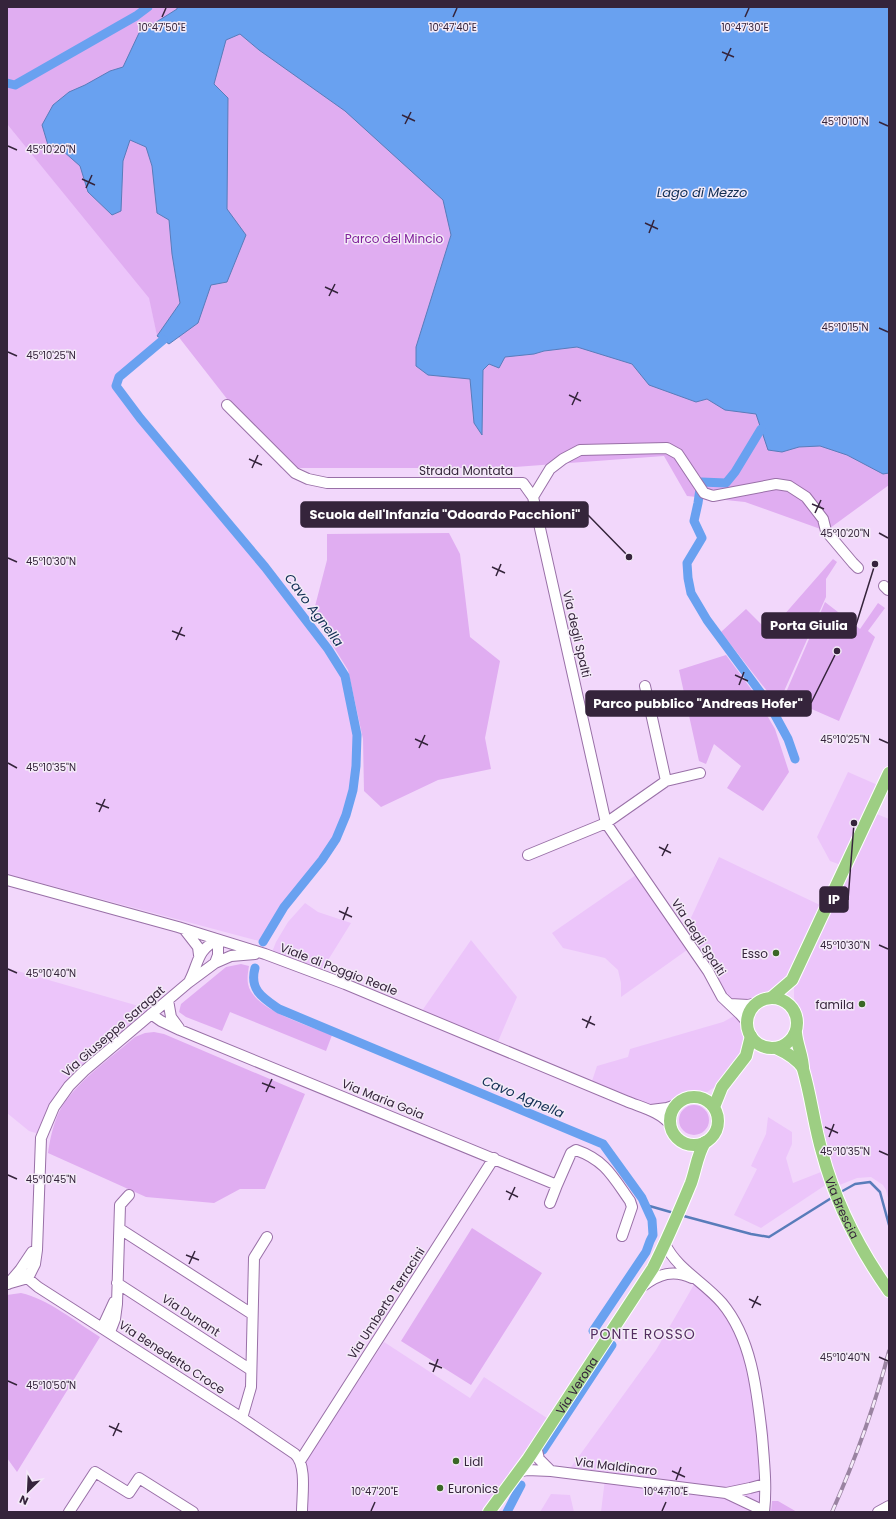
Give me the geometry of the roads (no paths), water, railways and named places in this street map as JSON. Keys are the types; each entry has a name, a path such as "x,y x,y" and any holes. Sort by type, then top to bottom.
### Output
{"main road":[{"path":"746,1056 770,1047 788,1043 796,1033 798,1024 791,997 792,980 889,773"},
{"path":"771,998 792,980"},
{"path":"794,1009 787,1002 776,998 765,999 757,1003 751,1009 747,1022 751,1036 757,1043 792,1056 797,1060 803,1069"},
{"name":"Via Brescia","path":"796,1033 797,1044 803,1060 803,1069 822,1153 840,1205 867,1257 889,1291"},
{"path":"714,1106 722,1087 746,1056 751,1036"},
{"path":"702,1098 722,1087"},
{"path":"684,1143 695,1145 705,1142 715,1134 718,1125 718,1116 714,1106 708,1100 690,1097 681,1100 671,1113 672,1131 689,1150 695,1166"},
{"name":"Via Verona","path":"490,1512 642,1287 664,1247 691,1182 699,1152 705,1142"}],"street":[{"name":"Strada Montata","path":"227,405 295,473 308,480 327,483 523,483 533,496"},
{"path":"533,496 550,469 563,458 580,450 667,448 678,454 704,493 713,496 776,484 789,486 806,497 823,519 826,531 858,568"},
{"name":"Via degli Spalti","path":"533,496 606,823 708,971 722,997 747,1022"},
{"path":"645,686 666,781"},
{"path":"528,855 606,823 666,781 700,772"},
{"name":"Viale di Poggio Reale","path":"7,880 184,929 265,954 345,984 651,1110 671,1125"},
{"path":"184,929 198,947 199,955"},
{"path":"215,963 218,951 218,940"},
{"name":"Via Giuseppe Saragat","path":"188,983 197,964 199,955 210,943 218,940"},
{"name":"Via Giuseppe Saragat","path":"8,1284 28,1278 35,1264 42,1138 54,1107 69,1086 76,1078 151,1014 215,963 222,959 239,954 265,954"},
{"path":"168,1000 171,1017 180,1030"},
{"path":"730,1004 748,1005 757,1003"},
{"name":"Via Maria Goia","path":"151,1014 161,1021 180,1030 557,1185"},
{"name":"Viale di Poggio Reale","path":"651,1110 676,1105"},
{"path":"550,1203 571,1153 576,1150 598,1161 607,1168 630,1201 632,1207 622,1236"},
{"name":"Via Umberto Terracini","path":"300,1462 494,1158"},
{"path":"106,1330 118,1295 117,1283 120,1205 129,1195"},
{"path":"120,1229 252,1314"},
{"path":"242,1418 251,1387 254,1258 267,1237"},
{"name":"Via Giuseppe Saragat","path":"8,1284 20,1270 37,1243"},
{"path":"664,1247 692,1278 722,1303 738,1328 748,1356 755,1388 764,1459 764,1512"},
{"name":"Via Giuseppe Saragat","path":"28,1278 24,1275 31,1263 32,1252"},
{"path":"642,1287 652,1279 662,1274 676,1273 692,1278"},
{"name":"Via Benedetto Croce","path":"28,1278 42,1290 293,1452 300,1462"},
{"name":"Via Dunant","path":"117,1283 251,1370"},
{"path":"536,1446 539,1459 551,1471"},
{"path":"300,1462 303,1489 302,1512"},
{"name":"Via Maldinaro","path":"518,1472 527,1470 551,1471 726,1493 765,1484"},
{"path":"69,1512 95,1472 129,1493 139,1478 190,1511"},
{"name":"Via Maldinaro","path":"726,1493 764,1512"},
{"path":"878,1512 889,1506"}],"water":[{"name":"Lago di Mezzo","path":"177,7 889,7 889,473 883,474 847,455 820,446 799,447 782,452 768,450 756,414 725,410 707,399 696,402 649,385 632,364 577,347 505,357 499,368 489,364 483,370 482,435 474,423 470,379 428,375 416,366 416,347 451,235 443,200 345,111 259,50 240,34 226,40 214,84 228,98 227,209 246,235 227,282 211,285 198,323 169,344 157,336 180,303 172,254 169,220 157,213 152,166 146,147 130,140 123,161 121,211 112,215 88,192 80,166 63,151 48,145 42,125 53,105 69,92 110,71 123,67 139,33 177,9"}],"waterway":[{"path":"7,83 15,85 136,16 148,7"},
{"name":"Cavo Agnella","path":"163,340 119,377 116,386 140,418 265,567 328,649 345,676 357,735 356,766 353,790 346,815 336,839 322,860 284,907 263,942"},
{"path":"761,429 735,472 726,483 701,482 694,521 702,538 687,563 688,578 691,593 707,620 769,704 788,739 795,759"},
{"name":"Cavo Agnella","path":"255,968 254,982 256,988 263,997 279,1009 603,1144 642,1198 652,1220 653,1235 646,1252 593,1331"},
{"path":"839,1193 855,1184 870,1182 880,1192 889,1225"},
{"path":"680,1215 751,1234 769,1237 833,1197"},
{"path":"646,1205 674,1213"},
{"name":"Cavo Agnella","path":"543,1450 612,1345"},
{"name":"Cavo Agnella","path":"507,1512 521,1485"}],"railway":[{"path":"832,1512 864,1433 889,1351"}],"place":[{"name":"Scuola dell'Infanzia \"Odoardo Pacchioni\"","path":"629,557"},
{"name":"Porta Giulia","path":"875,564"},
{"name":"Parco pubblico \"Andreas Hofer\"","path":"837,651"},
{"name":"IP","path":"854,823"},
{"name":"Esso","path":"776,953"},
{"name":"famila","path":"862,1004"},
{"name":"Lidl","path":"456,1461"},
{"name":"Euronics","path":"440,1488"}],"district":[{"name":"PONTE ROSSO","path":"643,1334"}],"park label":[{"name":"Parco del Mincio","path":"394,238"}]}
